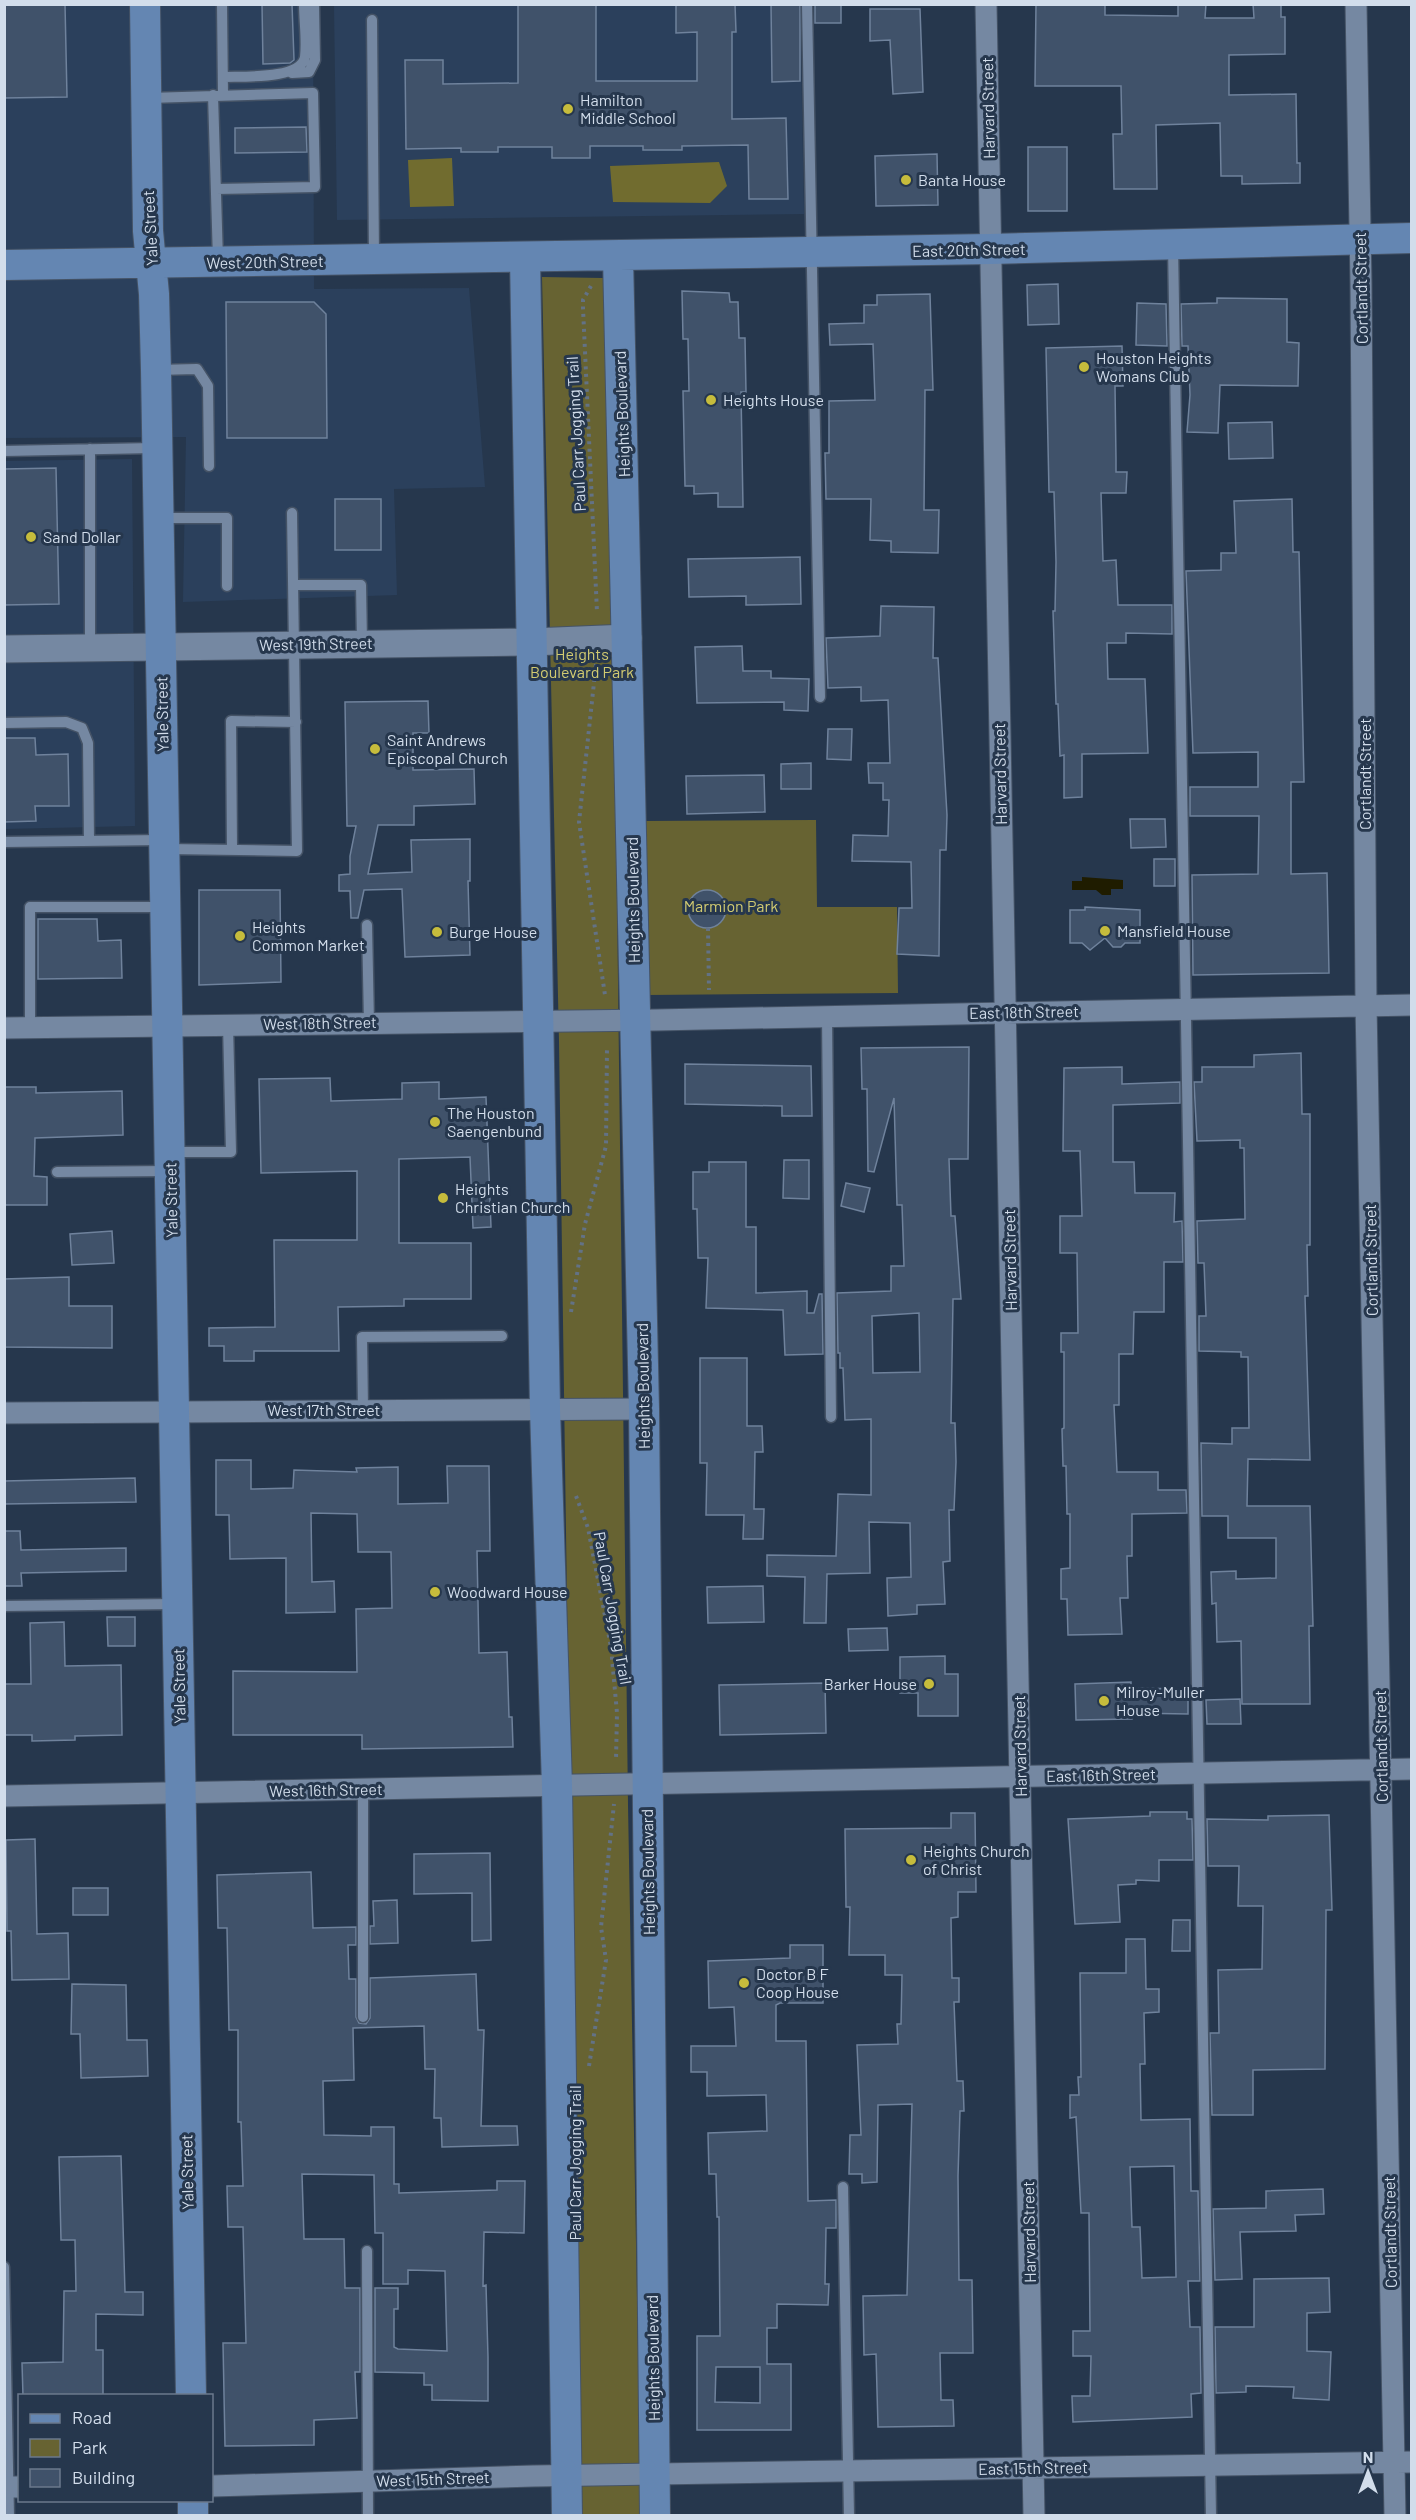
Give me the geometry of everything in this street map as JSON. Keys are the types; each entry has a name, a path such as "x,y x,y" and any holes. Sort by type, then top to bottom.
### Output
{"main road":[{"name":"Yale Street","path":"145,4 148,231 156,370 159,518 191,2394"},
{"name":"East 20th Street","path":"525,258 1412,238"},
{"name":"Heights Boulevard","path":"604,257 628,638 644,1409 656,2516"},
{"name":"West 20th Street","path":"4,265 525,258"},
{"path":"525,258 545,1409 557,1786 567,2516"}],"street":[{"name":"Harvard Street","path":"986,4 1034,2516"},
{"name":"Cortlandt Street","path":"1356,4 1361,238 1366,1005 1381,1770 1403,2462 1395,2516"},
{"name":"West 19th Street","path":"4,649 532,642 628,638"},
{"name":"East 18th Street","path":"636,1020 1412,1005"},
{"name":"West 18th Street","path":"4,1028 636,1020"},
{"name":"West 17th Street","path":"4,1413 174,1410 644,1409"},
{"name":"East 16th Street","path":"647,1784 1412,1769"},
{"name":"West 16th Street","path":"4,1796 647,1784"},
{"name":"East 15th Street","path":"655,2474 1403,2462"},
{"name":"West 15th Street","path":"213,2486 655,2474"}],"lane":[{"path":"218,262 216,189 218,95 223,77 222,4"},
{"path":"282,74 297,70 305,59 304,4"},
{"path":"223,77 309,72 315,60 314,4"},
{"path":"807,4 820,697"},
{"path":"372,20 375,260"},
{"path":"146,98 313,93 315,188 216,189"},
{"path":"1173,244 1211,2516"},
{"path":"156,370 197,369 204,375 208,386 209,466"},
{"path":"4,451 157,448"},
{"path":"90,449 90,647"},
{"path":"4,842 89,841 297,851 292,513"},
{"path":"159,518 227,518 227,586"},
{"path":"293,585 361,585 362,644"},
{"path":"232,849 231,721 296,722"},
{"path":"4,723 66,722 82,728 88,743 89,841"},
{"path":"30,1028 30,907 166,907"},
{"path":"367,925 369,1023"},
{"path":"827,1016 831,1416"},
{"path":"57,1172 170,1161 231,1152 228,1024"},
{"path":"363,1409 362,1337 502,1336"},
{"path":"4,1606 178,1604"},
{"path":"363,1790 363,2017"},
{"path":"843,2187 849,2516"},
{"path":"367,2251 368,2516"},
{"path":"4,2267 11,2487 9,2516"}],"path":[{"name":"Paul Carr Jogging Trail","path":"597,612 583,300 604,257"},
{"path":"596,664 579,822 605,995"},
{"path":"708,928 709,990"},
{"path":"571,1313 585,1224 606,1146 607,1041"},
{"name":"Paul Carr Jogging Trail","path":"576,1490 576,1501 588,1528 611,1647 617,1713 616,1761"},
{"name":"Paul Carr Jogging Trail","path":"588,2069 606,1960 602,1927 614,1804"}],"shaded area":[{"path":"4,5 313,5 314,289 469,288 485,487 394,489 397,595 183,602 186,437 5,438"},
{"name":"Hamilton Middle School","path":"334,5 800,5 804,214 337,220"},
{"path":"452,158 454,206 410,207 408,160"},
{"path":"719,162 727,186 710,203 613,202 610,166"},
{"path":"132,459 135,826 5,829 4,461"},
{"path":"1082,877 1123,880 1123,889 1111,889 1111,895 1102,895 1096,890 1072,890 1072,881 1082,881"}],"green space":[{"name":"Heights Boulevard Park","path":"542,277 603,278 614,652 628,1805 641,2516 580,2515 559,1041"},
{"name":"Marmion Park","path":"816,820 817,907 897,907 898,993 647,995 646,821"}],"building":[{"path":"4,4 65,4 67,97 4,98"},
{"path":"262,4 292,4 294,60 290,63 263,64"},
{"path":"518,4 596,4 596,81 697,81 697,32 676,33 676,4 735,4 736,32 732,32 732,119 786,118 788,199 749,199 748,145 682,146 682,150 643,150 643,146 590,146 590,158 552,158 552,147 498,147 498,152 461,152 461,148 406,149 405,60 443,60 443,84 518,83"},
{"path":"771,4 800,4 800,81 772,82"},
{"path":"815,4 841,4 841,23 815,23"},
{"path":"1036,4 1105,4 1105,15 1178,16 1178,4 1206,4 1205,18 1254,18 1253,4 1281,4 1281,17 1285,17 1285,54 1229,55 1229,95 1296,94 1297,163 1300,163 1300,183 1242,184 1242,176 1221,176 1220,123 1156,125 1157,189 1114,189 1113,134 1122,134 1121,86 1035,86"},
{"path":"870,9 920,9 923,92 893,94 890,40 870,41"},
{"path":"306,127 307,152 235,153 235,128"},
{"path":"1028,147 1067,147 1067,211 1028,211"},
{"name":"Banta House","path":"937,154 938,205 876,206 875,156"},
{"path":"1058,284 1059,324 1028,325 1027,285"},
{"name":"Heights House","path":"682,291 729,293 730,302 738,302 739,338 745,338 746,392 741,392 743,507 718,507 718,493 694,494 694,486 685,486 683,391 689,391 688,339 683,339"},
{"path":"930,294 933,390 925,390 924,510 939,510 938,553 891,552 891,541 870,540 871,499 826,499 825,453 829,453 829,401 875,400 873,344 830,345 829,324 864,323 864,305 877,305 877,295"},
{"path":"1217,298 1287,299 1287,342 1299,343 1298,386 1220,385 1218,433 1187,432 1190,395 1188,346 1182,346 1181,304 1217,303"},
{"path":"226,302 314,302 326,314 327,438 227,438"},
{"path":"1137,303 1166,304 1167,346 1136,345"},
{"path":"1122,346 1123,386 1115,386 1116,472 1127,472 1126,493 1101,493 1103,561 1116,560 1118,605 1172,605 1172,634 1126,633 1126,643 1107,643 1108,679 1145,679 1148,753 1082,754 1082,797 1064,798 1064,755 1060,756 1058,704 1056,704 1053,611 1055,611 1056,562 1054,492 1049,492 1046,348"},
{"path":"1272,422 1273,458 1229,459 1228,423"},
{"name":"Sand Dollar","path":"56,468 59,604 4,605 4,469"},
{"path":"335,499 381,499 381,550 335,550"},
{"path":"1292,499 1293,552 1299,552 1304,782 1291,782 1291,874 1327,873 1329,973 1193,975 1192,875 1258,874 1259,816 1190,816 1190,787 1258,787 1258,752 1193,753 1186,571 1221,570 1221,553 1236,553 1234,501"},
{"path":"800,557 801,604 746,605 746,596 689,597 688,559"},
{"path":"881,606 934,607 933,658 938,658 947,815 946,850 940,850 939,956 897,954 899,908 912,908 911,862 852,861 853,835 888,836 889,800 883,800 883,783 869,783 868,763 890,763 888,700 861,701 861,687 828,688 826,638 880,636"},
{"path":"742,646 743,671 771,671 771,678 809,679 808,711 784,710 784,702 697,703 695,647"},
{"path":"428,701 429,733 413,733 413,770 474,769 475,804 414,806 414,825 378,825 368,874 412,872 411,840 470,839 470,881 468,881 470,955 405,957 402,889 364,890 358,918 351,918 350,891 339,891 339,875 350,874 350,856 356,826 347,826 345,702"},
{"path":"828,729 852,729 851,760 827,759"},
{"path":"4,738 35,738 36,755 68,754 69,806 35,806 36,821 4,822"},
{"path":"811,763 811,789 781,789 781,764"},
{"path":"764,775 765,812 687,814 686,776"},
{"path":"1130,819 1165,819 1166,847 1131,848"},
{"path":"1154,859 1175,859 1175,886 1154,886"},
{"name":"Heights Common Market","path":"199,890 280,890 281,982 199,985"},
{"path":"707,890 721,895 726,909 721,923 707,928 693,923 688,909 693,895"},
{"name":"Mansfield House","path":"1085,907 1140,910 1140,943 1125,943 1121,947 1113,947 1105,938 1090,950 1082,943 1070,943 1070,910 1085,910"},
{"path":"38,919 97,919 98,941 121,940 122,978 38,979"},
{"path":"969,1047 968,1159 949,1159 951,1216 955,1216 961,1299 953,1299 951,1423 955,1423 956,1462 954,1510 949,1510 950,1561 943,1562 945,1604 917,1605 917,1614 888,1616 887,1578 911,1577 910,1523 869,1522 870,1573 827,1574 826,1623 804,1623 805,1577 767,1576 767,1555 836,1556 838,1494 871,1495 871,1419 845,1420 843,1368 840,1368 840,1353 838,1353 837,1293 891,1291 891,1266 904,1266 902,1205 897,1205 894,1098 874,1172 868,1171 867,1089 862,1089 861,1048","holes":["919,1313 920,1372 873,1373 872,1316"]},
{"path":"1301,1053 1302,1114 1310,1114 1310,1245 1307,1245 1308,1296 1305,1296 1310,1460 1248,1459 1247,1506 1310,1506 1313,1626 1309,1626 1310,1704 1242,1704 1241,1641 1217,1642 1216,1603 1212,1604 1211,1572 1236,1571 1236,1579 1276,1578 1276,1538 1228,1538 1228,1516 1202,1516 1201,1443 1232,1444 1232,1428 1249,1428 1248,1357 1241,1357 1241,1352 1199,1351 1199,1316 1206,1316 1204,1263 1198,1263 1197,1221 1245,1219 1244,1148 1240,1148 1240,1140 1197,1141 1194,1082 1202,1082 1202,1067 1254,1067 1254,1055"},
{"path":"685,1064 811,1066 812,1116 782,1116 782,1106 685,1104"},
{"path":"1122,1067 1122,1084 1180,1082 1180,1103 1113,1105 1113,1162 1134,1162 1135,1193 1175,1193 1174,1222 1182,1221 1183,1262 1164,1262 1164,1312 1134,1312 1133,1354 1119,1354 1119,1405 1114,1405 1117,1472 1158,1472 1158,1490 1186,1490 1187,1513 1132,1514 1132,1556 1127,1556 1128,1598 1120,1598 1122,1634 1068,1635 1067,1599 1061,1599 1061,1569 1070,1568 1070,1514 1067,1514 1066,1466 1063,1466 1064,1352 1061,1352 1061,1333 1078,1333 1077,1253 1060,1253 1060,1216 1082,1216 1080,1151 1063,1151 1064,1068"},
{"path":"330,1078 331,1101 402,1099 402,1083 439,1082 439,1099 486,1097 491,1227 473,1228 470,1157 399,1159 399,1243 471,1243 471,1299 404,1299 404,1306 338,1307 339,1351 254,1351 254,1361 224,1361 224,1346 209,1346 209,1328 275,1327 274,1240 357,1240 357,1171 261,1173 259,1079"},
{"path":"4,1087 36,1087 36,1093 122,1091 123,1135 35,1138 34,1176 47,1177 47,1205 4,1205"},
{"path":"784,1160 809,1160 809,1199 783,1198"},
{"path":"709,1162 746,1162 746,1227 756,1227 756,1293 807,1291 807,1313 814,1313 819,1294 822,1294 823,1354 785,1355 783,1310 706,1308 708,1258 698,1258 697,1209 693,1209 693,1172 709,1172"},
{"path":"846,1183 870,1188 864,1212 841,1206"},
{"path":"112,1231 114,1263 72,1265 70,1234"},
{"path":"69,1277 69,1306 112,1306 112,1348 4,1347 4,1279"},
{"path":"700,1358 747,1358 747,1426 762,1426 763,1452 755,1452 754,1509 764,1509 763,1539 743,1539 744,1515 706,1515 707,1463 700,1463"},
{"path":"216,1460 251,1460 251,1489 293,1488 294,1470 357,1472 356,1468 398,1467 398,1504 448,1503 447,1466 489,1466 490,1551 477,1551 479,1653 507,1652 509,1717 512,1717 513,1747 362,1749 362,1735 233,1735 233,1671 357,1672 356,1609 392,1608 391,1552 358,1552 357,1514 311,1513 312,1582 334,1581 335,1612 286,1613 286,1558 230,1559 229,1515 216,1515"},
{"path":"135,1478 136,1502 4,1504 4,1481"},
{"path":"4,1531 20,1531 21,1550 126,1548 126,1571 21,1573 22,1586 4,1586"},
{"path":"763,1586 764,1622 708,1623 707,1587"},
{"path":"107,1617 135,1617 135,1646 108,1646"},
{"path":"64,1622 65,1666 121,1665 122,1735 75,1736 75,1740 32,1741 32,1735 4,1735 4,1684 31,1684 30,1623"},
{"path":"887,1628 888,1650 849,1651 848,1629"},
{"name":"Barker House","path":"945,1656 945,1674 958,1674 958,1716 918,1716 918,1693 900,1693 900,1657"},
{"path":"1131,1682 1131,1688 1188,1689 1188,1714 1132,1713 1132,1719 1076,1720 1075,1684"},
{"path":"825,1683 826,1733 720,1735 719,1685"},
{"path":"1240,1699 1241,1724 1207,1724 1206,1700"},
{"path":"1150,1812 1187,1812 1187,1819 1192,1819 1193,1860 1159,1860 1159,1881 1136,1880 1136,1884 1118,1885 1120,1922 1075,1924 1068,1819 1150,1816"},
{"path":"951,1813 975,1813 976,1892 958,1892 958,1917 951,1918 952,1978 959,1978 959,2002 954,2002 957,2081 963,2081 964,2111 960,2111 958,2176 959,2280 972,2280 973,2353 940,2353 941,2400 953,2400 954,2426 878,2427 876,2354 864,2355 863,2296 907,2295 912,2104 878,2105 877,2182 862,2183 862,2174 849,2174 850,2135 861,2135 857,2045 898,2044 897,2024 901,2024 902,1975 885,1975 885,1955 849,1955 850,1907 846,1907 845,1829 951,1828"},
{"path":"1329,1815 1332,1910 1326,1910 1325,2069 1253,2070 1253,2115 1212,2115 1210,2033 1219,2033 1218,1970 1262,1969 1263,1906 1238,1906 1239,1866 1208,1866 1207,1819 1268,1820 1268,1816"},
{"path":"35,1839 37,1934 68,1933 69,1979 12,1980 11,1931 7,1931 6,1840"},
{"path":"490,1853 491,1940 472,1941 472,1893 414,1894 414,1854"},
{"path":"311,1872 313,1928 356,1927 356,1945 348,1945 349,1979 356,1979 356,2017 359,2023 366,2024 370,2018 370,1978 476,1974 478,2030 484,2030 481,2126 517,2126 518,2145 442,2147 441,2118 434,2118 435,2069 425,2069 424,2026 353,2028 354,2080 323,2081 324,2135 371,2136 371,2127 394,2127 394,2184 399,2184 399,2193 497,2190 497,2181 525,2181 524,2233 484,2232 483,2286 486,2285 488,2401 432,2400 432,2385 424,2385 424,2373 375,2372 375,2288 398,2288 398,2309 394,2309 394,2347 447,2351 445,2271 408,2270 408,2284 383,2284 383,2233 375,2233 374,2175 302,2174 304,2239 344,2239 345,2288 360,2288 360,2372 355,2372 357,2418 314,2420 314,2445 225,2446 223,2343 246,2343 243,2227 228,2227 227,2186 243,2186 241,2122 238,2122 238,2030 229,2030 227,1928 218,1928 217,1875"},
{"path":"73,1888 108,1888 108,1915 73,1915"},
{"path":"397,1900 398,1943 370,1944 370,1926 374,1926 373,1901"},
{"path":"1173,1920 1190,1920 1190,1951 1172,1951"},
{"path":"1126,1939 1145,1939 1146,1989 1159,1989 1159,2012 1144,2013 1145,2064 1140,2064 1141,2120 1190,2119 1191,2191 1198,2191 1200,2281 1188,2281 1190,2327 1200,2327 1201,2393 1191,2394 1192,2417 1073,2422 1072,2396 1090,2396 1091,2356 1073,2356 1073,2331 1090,2331 1089,2213 1081,2213 1076,2117 1070,2118 1070,2095 1079,2095 1078,2077 1081,2077 1080,1973 1126,1973","holes":["1174,2166 1176,2277 1142,2278 1140,2227 1132,2227 1130,2167"]},
{"path":"790,1945 823,1945 823,2003 780,2003 776,2005 776,2041 806,2041 808,2201 836,2200 836,2228 826,2228 825,2284 829,2284 828,2305 777,2304 777,2328 767,2328 767,2364 791,2364 791,2430 697,2430 697,2336 720,2336 719,2217 717,2217 716,2174 709,2174 708,2133 767,2131 766,2095 707,2096 707,2072 691,2072 691,2046 736,2046 734,2007 709,2008 708,1961 790,1958","holes":["716,2367 760,2367 760,2403 715,2402"]},
{"path":"72,1984 126,1985 127,2040 147,2040 148,2076 81,2078 80,2034 71,2034"},
{"path":"121,2156 125,2292 143,2292 143,2315 96,2314 96,2350 103,2350 103,2394 23,2394 22,2363 63,2362 64,2291 76,2291 75,2240 61,2240 59,2157"},
{"path":"1323,2189 1324,2214 1295,2215 1296,2231 1240,2232 1242,2279 1215,2280 1213,2209 1266,2208 1266,2191"},
{"path":"1329,2278 1330,2312 1307,2313 1307,2351 1331,2352 1329,2400 1293,2398 1294,2387 1246,2386 1246,2392 1216,2393 1215,2327 1254,2327 1254,2279"}],"place":[{"name":"Hamilton Middle School","path":"568,109"},
{"name":"Banta House","path":"906,180"},
{"name":"Houston Heights Womans Club","path":"1084,367"},
{"name":"Heights House","path":"711,400"},
{"name":"Sand Dollar","path":"31,537"},
{"name":"Saint Andrews Episcopal Church","path":"375,749"},
{"name":"Mansfield House","path":"1105,931"},
{"name":"Burge House","path":"437,932"},
{"name":"Heights Common Market","path":"240,936"},
{"name":"The Houston Saengenbund","path":"435,1122"},
{"name":"Heights Christian Church","path":"443,1198"},
{"name":"Woodward House","path":"435,1592"},
{"name":"Barker House","path":"929,1684"},
{"name":"Milroy-Muller House","path":"1104,1701"},
{"name":"Heights Church of Christ","path":"911,1860"},
{"name":"Doctor B F Coop House","path":"744,1983"}]}
